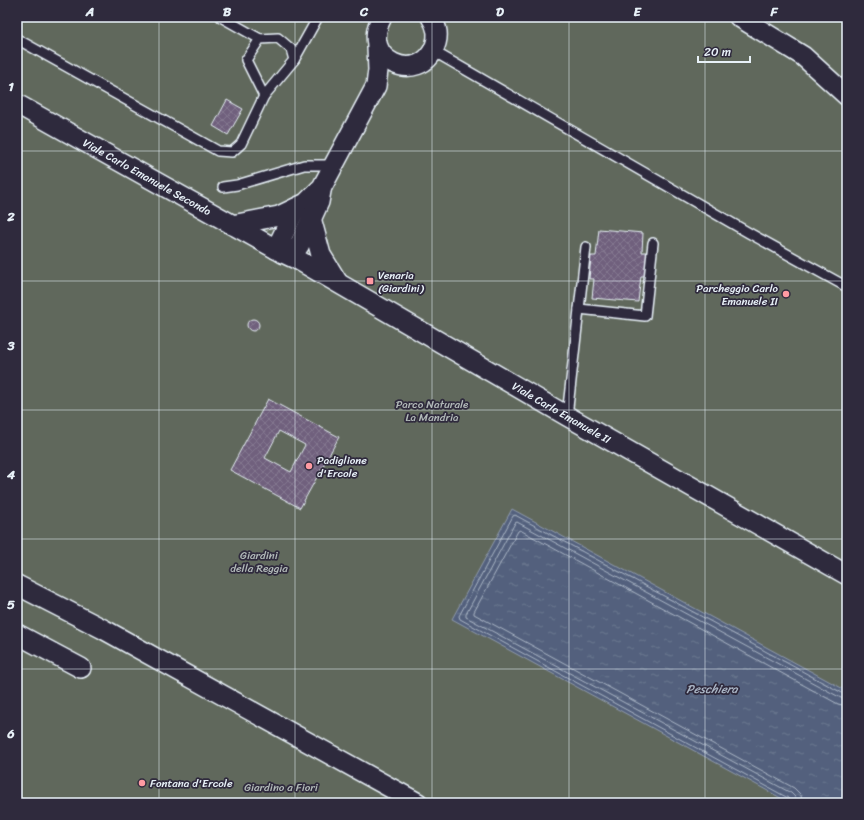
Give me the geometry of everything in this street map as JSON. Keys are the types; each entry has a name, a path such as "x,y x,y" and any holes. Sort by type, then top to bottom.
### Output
{"street":[{"path":"279,251 304,213 319,202 322,187 376,86 378,70 375,36 377,26 382,17"},
{"path":"739,17 804,56 847,96"},
{"path":"376,86 394,74 419,64 427,59 433,51 437,41 437,31 433,18"},
{"path":"377,46 382,55 390,62 399,66 409,67"},
{"name":"Viale Carlo Emanuele Secondo","path":"17,104 279,251"},
{"path":"232,224 304,213"},
{"path":"304,213 321,256 337,283"},
{"name":"Viale Carlo Emanuele II","path":"279,251 847,575"},
{"path":"17,585 103,629 418,803"},
{"path":"17,634 81,668"}],"lane":[{"path":"221,17 260,39 278,38 291,49 294,60"},
{"path":"17,38 218,151 232,152 241,144 264,96 294,60 318,17"},
{"path":"260,39 246,60 264,96"},
{"path":"433,51 847,287"},
{"path":"223,187 237,186 304,165 334,165"},
{"path":"579,309 645,316 653,243"},
{"path":"566,416 586,247"}],"green space":[{"name":"Parco Naturale La Mandria","path":"17,17 847,17 847,803 17,803"}],"water":[{"name":"Peschiera","path":"512,509 847,691 847,803 790,803 452,619"}],"building":[{"path":"227,100 243,109 228,135 213,126"},
{"path":"599,229 643,233 642,252 648,252 646,276 641,276 638,302 592,298 594,279 589,279 591,256 596,256"},
{"path":"253,319 257,321 259,325 257,329 253,331 249,329 247,325 249,321"},
{"path":"268,399 339,437 300,508 230,470","holes":["279,431 305,445 291,472 265,458"]}],"place":[{"name":"Venaria (Giardini)","path":"370,281"},
{"name":"Parcheggio Carlo Emanuele II","path":"786,294"},
{"name":"Padiglione d'Ercole","path":"309,466"},
{"name":"Fontana d'Ercole","path":"142,783"}],"park label":[{"name":"Giardini della Reggia","path":"259,561"},
{"name":"Giardino a Fiori","path":"281,787"}]}
